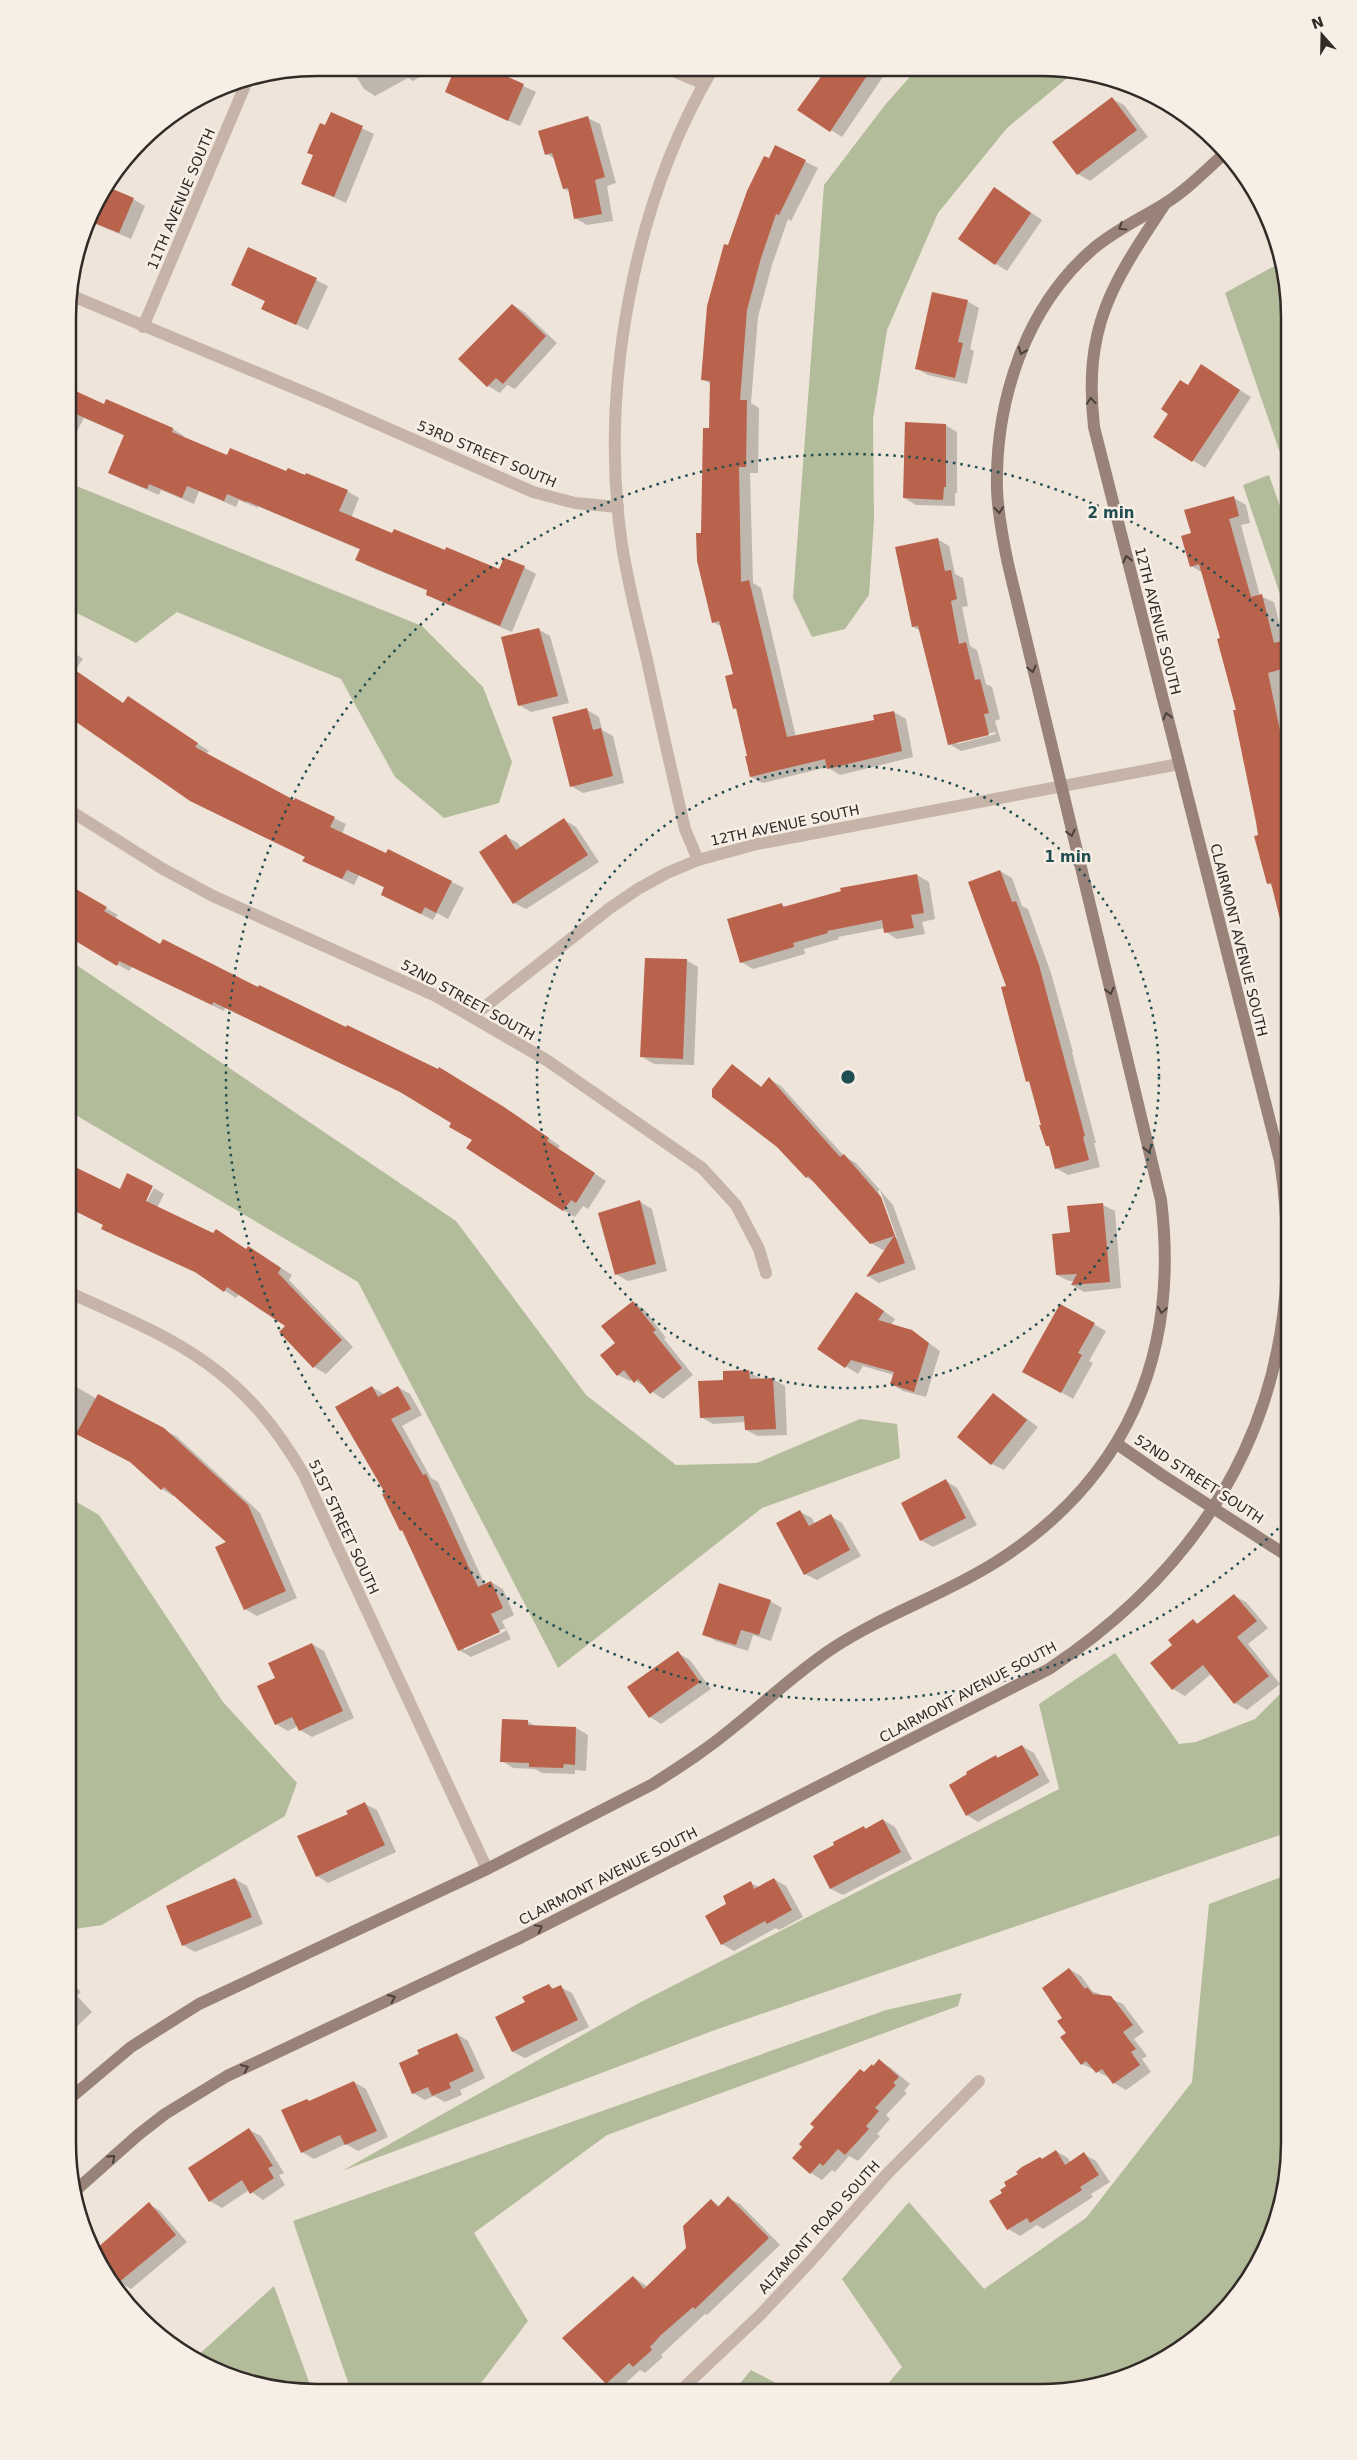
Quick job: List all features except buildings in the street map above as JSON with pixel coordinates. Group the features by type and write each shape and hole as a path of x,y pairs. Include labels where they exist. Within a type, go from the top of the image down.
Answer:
{"street":[{"path":"685,76 704,84"},
{"path":"698,860 685,829 630,590 618,507 616,451 620,367 635,275 661,184 678,139 709,76"},
{"name":"11TH AVENUE SOUTH","path":"143,327 244,88"},
{"name":"12TH AVENUE SOUTH","path":"1060,786 1000,528 997,454 1002,417 1021,352 1048,300 1062,282 1093,249 1116,231 1165,204 1220,157"},
{"name":"12TH AVENUE SOUTH","path":"473,1016 610,908 660,877 698,860 757,844 1179,764 1094,427 1091,398 1091,369 1102,314 1125,264 1165,204"},
{"name":"53RD STREET SOUTH","path":"77,298 323,400 533,492 575,503 618,507"},
{"name":"CLAIRMONT AVENUE SOUTH","path":"1179,764 1281,1168"},
{"path":"76,2093 131,2047 199,2004 487,1869 653,1784 696,1756 735,1726 797,1673 834,1647 995,1563 1049,1523 1074,1499 1117,1444 1134,1411 1157,1342 1164,1298 1165,1236 1161,1200 1060,786"},
{"name":"52ND STREET SOUTH","path":"76,814 155,865 212,896 398,977 473,1016 548,1061 702,1168 736,1205 759,1249 766,1273"},
{"name":"51ST STREET SOUTH","path":"76,1296 171,1339 201,1357 234,1384 271,1423 304,1475 487,1869"},
{"name":"CLAIRMONT AVENUE SOUTH","path":"80,2187 138,2135 165,2114 227,2076 520,1938 1049,1669 1084,1646 1144,1594 1170,1567 1214,1507 1234,1473 1265,1400 1281,1332"},
{"name":"52ND STREET SOUTH","path":"1117,1444 1281,1552"},
{"name":"ALTAMONT ROAD SOUTH","path":"688,2384 768,2307 886,2174 979,2081"}],"green space":[{"path":"911,76 1066,78 1007,128 938,213 887,330 873,419 874,520 869,595 845,629 812,637 793,598 824,185 885,105"},
{"path":"1275,266 1279,286 1281,317 1281,456 1225,293"},
{"path":"1269,475 1281,509 1281,597 1243,485"},
{"path":"76,486 422,626 483,687 512,762 499,803 444,818 395,777 341,679 177,612 136,643 76,613"},
{"path":"76,965 456,1221 586,1395 676,1465 757,1463 860,1419 897,1424 900,1458 762,1508 558,1668 358,1282 76,1115"},
{"path":"76,1502 99,1515 223,1702 297,1783 285,1816 102,1925 76,1929"},
{"path":"1115,1653 1179,1744 1196,1742 1255,1719 1281,1693 1281,1835 715,2030 342,2171 639,2003 1059,1789 1039,1704"},
{"path":"1281,1877 1281,2143 1279,2174 1268,2220 1256,2249 1240,2277 1221,2302 1187,2334 1146,2359 1102,2376 1071,2382 1040,2384 888,2384 902,2367 842,2279 909,2202 984,2289 1086,2218 1192,2082 1209,1904"},
{"path":"962,1993 958,2006 607,2135 474,2233 528,2321 480,2384 349,2384 293,2221 886,2010"},
{"path":"274,2286 310,2384 286,2382 255,2376 225,2365 200,2353"},
{"path":"751,2370 778,2384 740,2384"}]}
